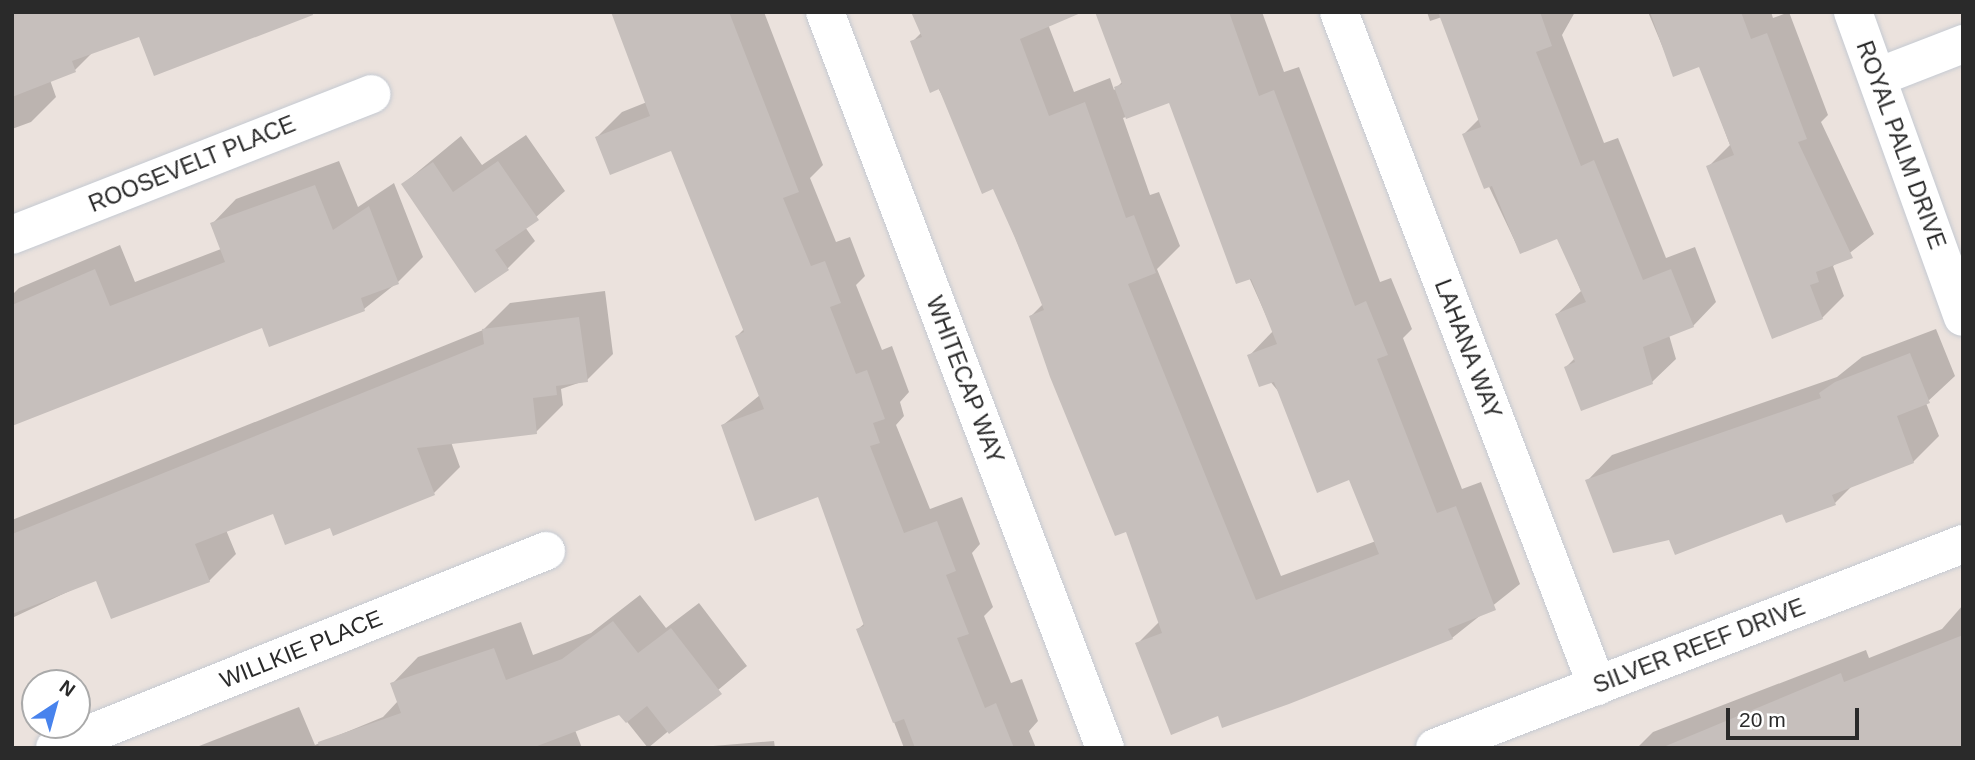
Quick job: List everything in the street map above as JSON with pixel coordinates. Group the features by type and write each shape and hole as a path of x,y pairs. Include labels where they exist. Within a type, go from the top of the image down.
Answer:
{"street":[{"name":"WHITECAP WAY","path":"825,12 1105,748"},
{"name":"LAHANA WAY","path":"1339,12 1597,686"},
{"name":"ROYAL PALM DRIVE","path":"1853,12 1963,317"},
{"path":"1878,77 1963,44"},
{"name":"ROOSEVELT PLACE","path":"12,235 371,94"},
{"name":"SILVER REEF DRIVE","path":"1435,748 1963,544"},
{"name":"WILLKIE PLACE","path":"55,748 546,551"}],"building":[{"path":"12,12 312,12 313,15 154,76 139,37 72,61 76,72 12,97"},
{"path":"611,12 729,12 799,192 783,198 811,266 825,261 841,303 830,307 856,374 867,370 885,419 873,423 880,443 870,446 904,533 937,521 956,571 946,575 969,634 957,638 985,708 996,703 1014,748 915,748 904,719 893,723 856,629 864,626 818,497 755,521 721,425 764,409 735,336 744,332 671,151 610,175 595,137 650,116"},
{"path":"911,12 1083,12 1020,39 1049,116 1085,102 1126,218 1134,215 1156,273 1128,284 1256,600 1379,554 1349,480 1317,493 1274,382 1259,387 1247,355 1277,344 1251,279 1236,284 1169,103 1126,119 1114,87 1122,84 1095,12 1229,12 1259,96 1274,90 1355,306 1366,301 1388,355 1377,359 1437,513 1456,506 1496,610 1448,629 1453,639 1289,704 1222,728 1218,716 1171,735 1135,643 1162,633 1126,532 1115,536 1050,377 1029,316 1044,310 1015,238 993,189 982,194 939,89 930,93 910,41 922,37"},
{"path":"1438,12 1540,12 1552,46 1536,52 1581,166 1594,160 1643,280 1671,269 1694,327 1643,347 1653,384 1581,411 1564,367 1575,362 1555,314 1586,302 1557,239 1520,254 1492,186 1484,189 1462,134 1481,127"},
{"path":"1650,12 1741,12 1751,39 1767,33 1807,139 1798,142 1853,258 1816,272 1819,282 1810,285 1823,319 1772,339 1706,166 1734,155 1699,67 1673,77"},
{"path":"498,161 539,220 495,250 509,270 475,293 401,184 433,162 453,192"},
{"path":"315,185 333,230 369,206 399,284 361,298 365,311 269,347 262,328 12,426 12,305 95,269 110,306 225,262 210,223"},
{"path":"579,317 588,382 556,386 557,395 533,398 537,434 417,448 435,495 333,536 330,528 285,545 273,514 195,544 210,582 111,619 96,581 12,614 12,534 484,344 482,329"},
{"path":"1910,353 1930,403 1897,416 1914,463 1832,495 1836,505 1786,523 1782,514 1675,555 1669,540 1613,553 1585,480 1821,398 1819,393 1835,382"},
{"path":"613,621 638,653 671,628 722,694 669,734 647,706 626,723 619,715 532,748 319,748 318,742 401,713 390,683 494,648 506,680 562,659"},
{"path":"1963,635 1963,748 1661,748 1841,673 1844,682"}]}
